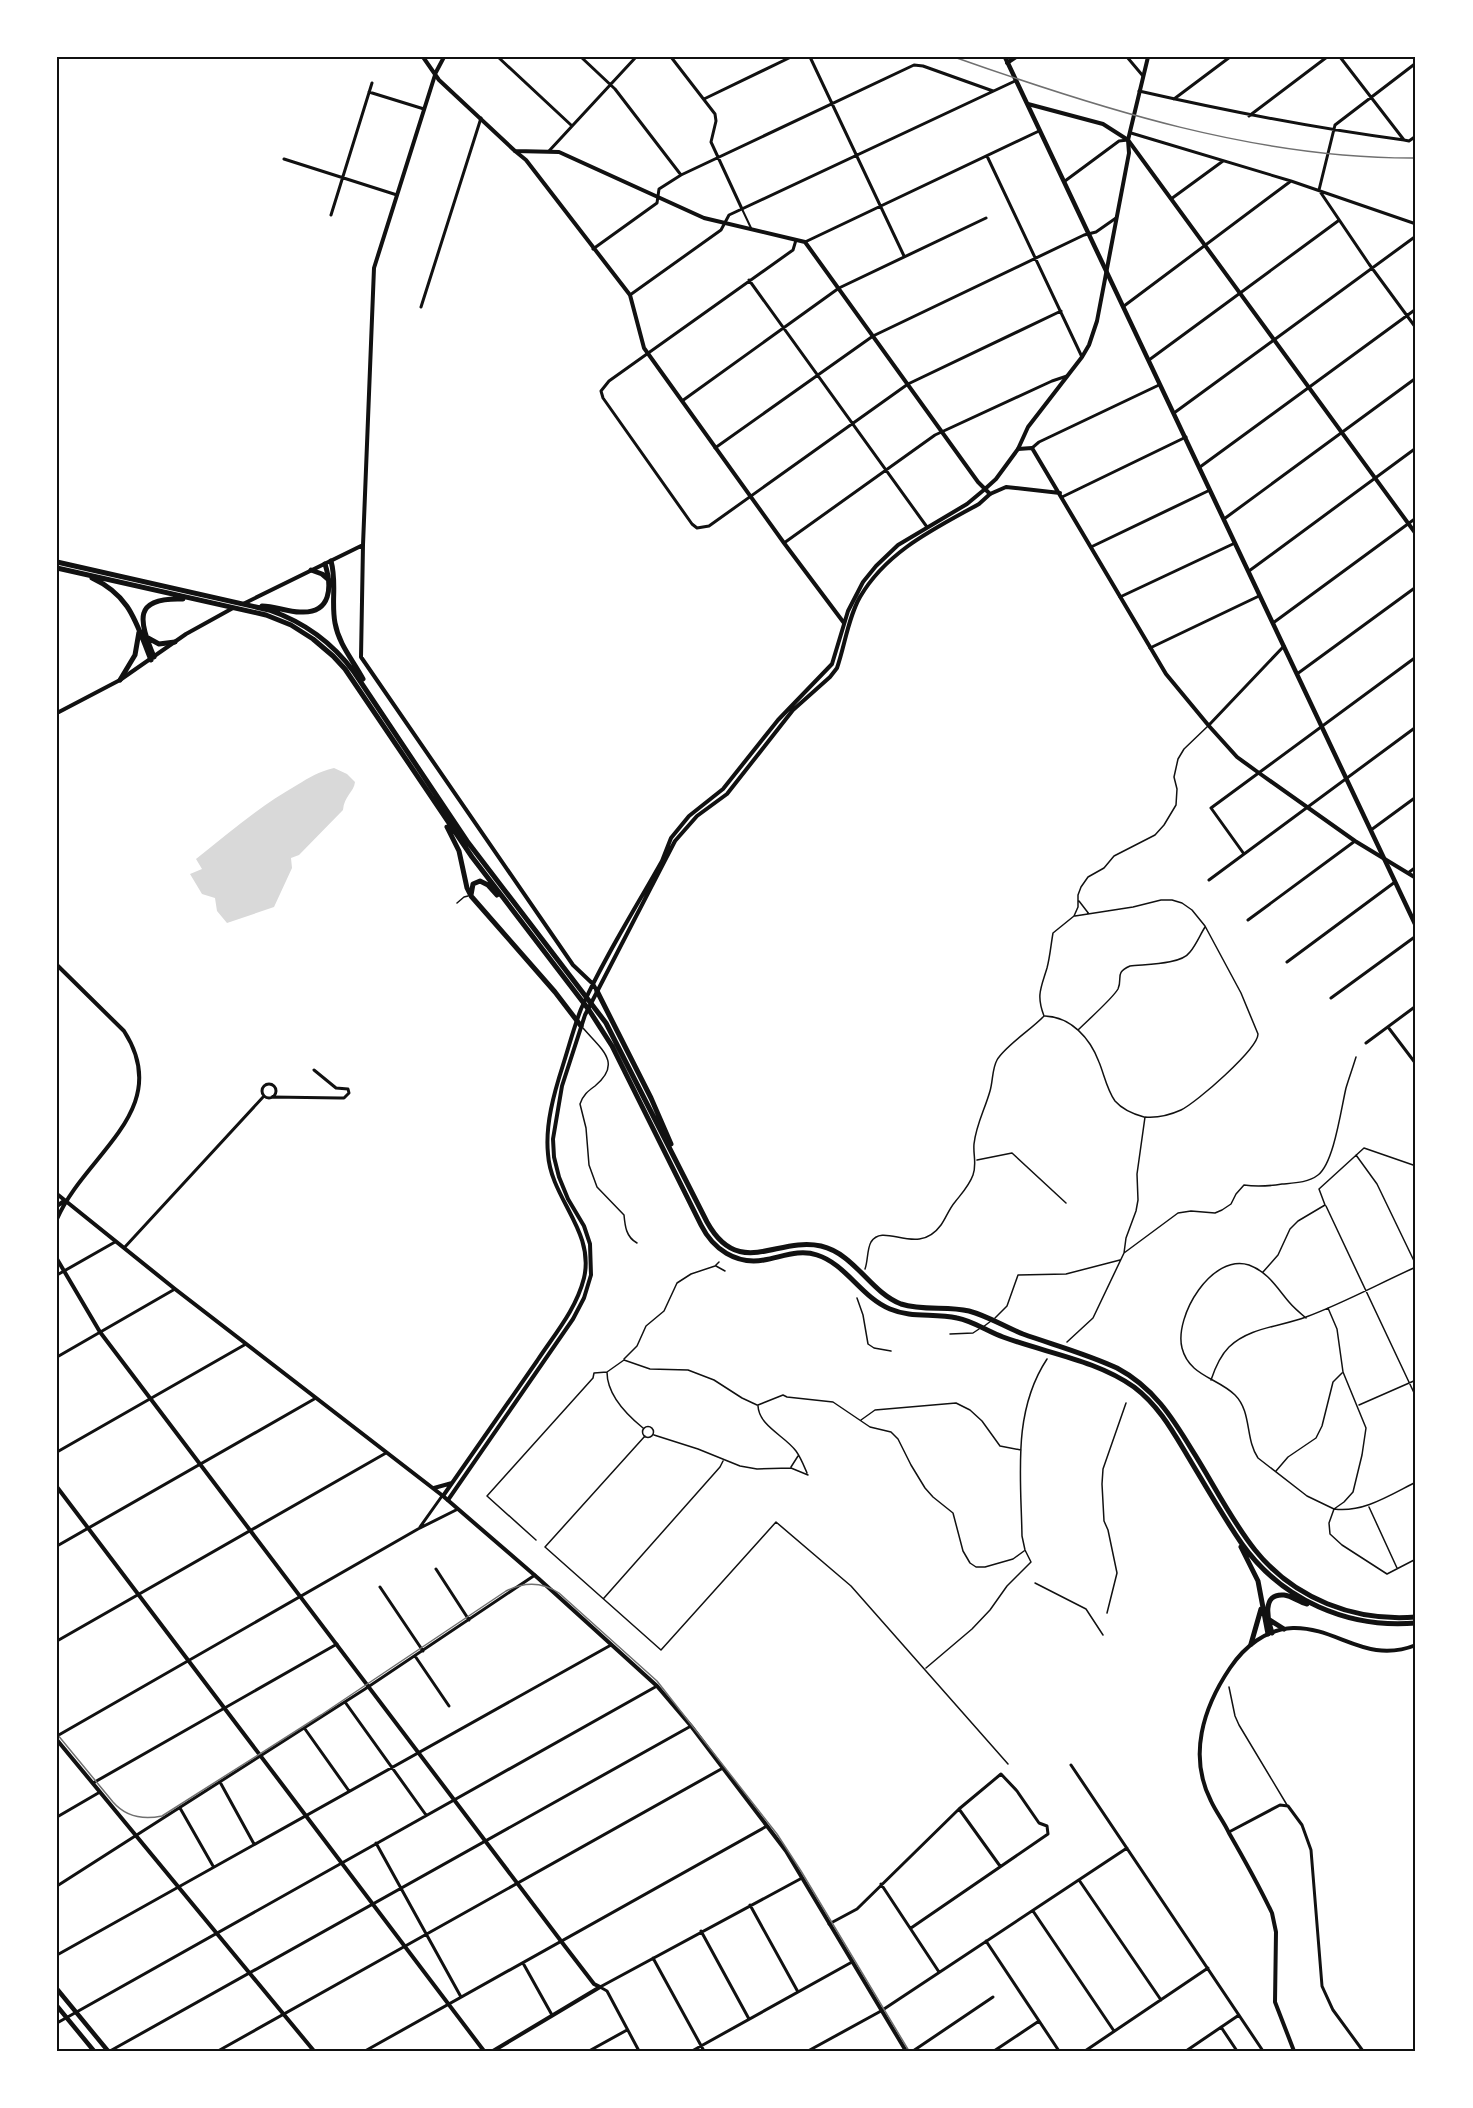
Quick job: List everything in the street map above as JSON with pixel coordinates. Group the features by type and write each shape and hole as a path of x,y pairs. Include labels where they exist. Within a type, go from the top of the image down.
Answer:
{"highway":[{"path":"57,562 227,600 291,625 313,639 333,656 355,683 433,802 513,912 599,1023 701,1225 716,1246 734,1257 754,1261 793,1253 814,1253 831,1261 872,1299 892,1310 915,1315 957,1318 977,1325 996,1322 1112,1366 1132,1377 1151,1392 1169,1413 1255,1550 1280,1576 1319,1600 1354,1613 1380,1617 1416,1617"},
{"path":"253,609 269,606 299,612 320,607 328,597 330,582 328,562"},
{"path":"328,562 334,577 334,615 337,632 374,702"},
{"path":"57,568 199,600 253,609 294,620 324,639 349,665 467,841 606,1023 713,1232 724,1243 748,1253 797,1245 821,1246 842,1257 882,1293 900,1303 915,1307 962,1310 986,1324 1107,1372 1135,1388 1153,1404 1167,1423 1247,1551 1266,1571 1294,1594 1317,1606"},
{"path":"311,570 322,574 330,582"},
{"path":"82,574 106,585 118,594 130,610 152,658"},
{"path":"152,658 142,618 146,609 151,604 166,598 199,600"},
{"path":"120,680 135,655 139,630"},
{"path":"146,637 159,644 175,642"},
{"path":"433,802 457,846 471,896 555,992 579,1024"},
{"path":"471,896 474,883 483,882 513,912"},
{"path":"596,994 659,1115 681,1168"},
{"path":"1232,1529 1256,1576 1270,1634"},
{"path":"1270,1634 1268,1604 1279,1595 1342,1616 1368,1622 1416,1623"},
{"path":"1251,1644 1262,1608"},
{"path":"1268,1617 1274,1624 1284,1629"}],"main road":[{"path":"1005,57 1416,926"},
{"path":"57,1989 109,2051"},
{"path":"57,2006 94,2051"}],"street":[{"path":"423,57 435,75 526,160 630,295 644,348 844,624"},
{"path":"444,57 435,75 374,268 361,657 573,965 593,984 596,994"},
{"path":"498,57 572,126"},
{"path":"581,57 610,84 681,175"},
{"path":"549,152 636,57"},
{"path":"672,57 715,114 716,121 711,142 752,230"},
{"path":"704,99 791,57"},
{"path":"810,57 904,257"},
{"path":"1007,63 1016,57"},
{"path":"1127,57 1143,76"},
{"path":"583,1013 596,994 673,840 689,816 723,789 778,720 832,664 844,624 859,591 876,566 898,545 967,504 999,475 1018,448 1028,427 1082,357 1089,345 1097,321 1129,153 1128,140 1148,57"},
{"path":"1174,99 1230,57"},
{"path":"1249,116 1327,57"},
{"path":"1340,57 1404,140"},
{"path":"1416,63 1335,125 1319,190 1338,221 1416,328"},
{"path":"594,249 657,203 659,189 681,175 914,65 923,66 993,91"},
{"path":"630,295 721,230 729,215 1017,80"},
{"path":"331,215 372,83"},
{"path":"1139,91 1249,116 1332,130 1409,141 1416,136"},
{"path":"369,92 424,109"},
{"path":"1028,104 1103,124 1128,140 1416,534"},
{"path":"421,307 481,118"},
{"path":"515,151 559,152 704,218 805,242 1041,130"},
{"path":"1131,133 1319,190 1416,225"},
{"path":"1065,181 1119,141 1128,140"},
{"path":"987,156 1082,357"},
{"path":"284,159 397,195"},
{"path":"1170,199 1223,160"},
{"path":"1124,306 1291,181"},
{"path":"715,448 873,336 1096,232 1118,217"},
{"path":"682,401 839,288 986,218"},
{"path":"1149,360 1338,221"},
{"path":"1174,414 1416,236"},
{"path":"796,240 793,250 603,387 601,394 697,528 703,528 750,496 908,384 1061,311"},
{"path":"805,242 990,494"},
{"path":"749,280 930,531"},
{"path":"1200,467 1416,309"},
{"path":"784,543 942,431 1067,376"},
{"path":"1224,519 1416,378"},
{"path":"1018,448 1032,448 1039,442 1161,385"},
{"path":"999,475 1001,483 1006,487 1061,495 1186,437"},
{"path":"1032,448 1150,648 1176,688 1209,726 1238,757 1258,773 1355,841 1416,878"},
{"path":"1249,571 1416,448"},
{"path":"673,840 697,816 714,806 727,794 793,710 837,668 859,599 890,559 930,531 979,504 990,494 1006,487"},
{"path":"1091,547 1210,490"},
{"path":"1273,623 1416,518"},
{"path":"1120,597 1235,543"},
{"path":"57,713 120,680 216,617 363,545"},
{"path":"1298,674 1416,588"},
{"path":"1150,648 1260,596"},
{"path":"1209,726 1284,646"},
{"path":"1244,854 1211,808 1416,657"},
{"path":"1209,880 1416,727"},
{"path":"1371,830 1416,796"},
{"path":"1248,920 1355,841"},
{"path":"418,1528 443,1496 568,1317 584,1278 586,1260 579,1229 555,1185 548,1155 549,1122 556,1086 589,992 665,859"},
{"path":"1408,873 1416,867"},
{"path":"1287,962 1395,882"},
{"path":"1330,998 1416,936"},
{"path":"57,965 124,1031 132,1044 140,1066 140,1088 135,1107 65,1200 57,1219"},
{"path":"1366,1043 1416,1006"},
{"path":"448,1500 573,1319 584,1298 591,1275 590,1244 584,1226 567,1199 559,1177 554,1157 553,1139 562,1086 579,1024"},
{"path":"1388,1026 1416,1064"},
{"path":"264,1096 316,1100 344,1098 349,1093 348,1089 336,1088 314,1070"},
{"path":"264,1096 263,1088 268,1084 276,1089 273,1097"},
{"path":"124,1248 264,1096"},
{"path":"57,1194 175,1289 434,1488 535,1575 657,1686 691,1726 767,1826 802,1878 906,2051"},
{"path":"57,1206 65,1200"},
{"path":"57,1275 116,1242"},
{"path":"57,1259 100,1332 594,1984 607,1991 639,2051"},
{"path":"57,1357 175,1289"},
{"path":"57,1452 246,1344"},
{"path":"57,1546 317,1398"},
{"path":"57,1641 387,1452"},
{"path":"434,1488 452,1483"},
{"path":"57,1487 483,2051"},
{"path":"314,2051 57,1738 418,1528 458,1509"},
{"path":"436,1569 469,1620"},
{"path":"57,1886 369,1687 535,1575"},
{"path":"380,1587 423,1651"},
{"path":"1294,2051 1275,2002 1276,1932 1272,1913 1211,1801 1203,1781 1200,1743 1204,1719 1215,1690 1233,1663 1251,1644 1284,1629 1309,1629 1365,1649 1379,1651 1403,1649 1416,1645"},
{"path":"93,1783 337,1644"},
{"path":"57,1954 612,1644"},
{"path":"415,1656 449,1706"},
{"path":"57,2023 657,1686"},
{"path":"345,1702 426,1815"},
{"path":"109,2051 691,1726"},
{"path":"304,1728 349,1791"},
{"path":"1071,1765 1263,2051"},
{"path":"218,2051 723,1768"},
{"path":"829,1924 857,1909 959,1809 1001,1774 1017,1791 1039,1823 1047,1826 1048,1834 911,1929"},
{"path":"220,1782 254,1844"},
{"path":"57,1816 100,1792"},
{"path":"1229,1832 1280,1805 1288,1806 1302,1825 1311,1850 1322,1986 1333,2010 1363,2051"},
{"path":"180,1808 213,1867"},
{"path":"959,1809 1000,1867"},
{"path":"364,2051 767,1826"},
{"path":"376,1843 461,1997"},
{"path":"808,2051 881,2011 1127,1848"},
{"path":"493,2051 600,1986 802,1878"},
{"path":"1079,1880 1161,2000"},
{"path":"881,1884 939,1972"},
{"path":"750,1905 798,1992"},
{"path":"1033,1911 1114,2031"},
{"path":"701,1932 749,2019"},
{"path":"986,1941 1059,2051"},
{"path":"653,1958 704,2051"},
{"path":"692,2051 852,1962"},
{"path":"523,1963 552,2015"},
{"path":"1085,2051 1208,1968"},
{"path":"913,2051 993,1997"},
{"path":"1186,2051 1239,2015"},
{"path":"994,2051 1039,2021"},
{"path":"1221,2027 1238,2051"},
{"path":"589,2051 627,2030"}],"lane":[{"path":"1044,1016 1039,1003 1039,993 1048,966 1053,933 1074,916 1081,887 1088,877 1104,868 1114,856 1155,835 1164,825 1176,805 1177,789 1174,777 1178,759 1184,749 1209,726"},
{"path":"457,903 464,897 471,896"},
{"path":"1078,900 1089,914"},
{"path":"1044,1016 1060,1018 1078,1030 1098,1058 1115,1100 1126,1110 1144,1117 1154,1118 1184,1108 1245,1057 1258,1041 1251,1013 1205,926 1192,909 1172,900 1074,916"},
{"path":"1078,1030 1118,988 1120,973 1123,969 1185,958 1205,926"},
{"path":"865,1269 871,1242 878,1237 888,1235 909,1240 922,1240 933,1235 964,1192 973,1174 976,1160 974,1146 996,1062 1044,1016"},
{"path":"579,1024 605,1054 609,1063 606,1075 586,1093 580,1104 586,1128 589,1165 597,1187 624,1215 627,1233 637,1243"},
{"path":"1124,1253 1178,1213 1222,1210 1231,1204 1244,1185 1298,1182 1311,1180 1319,1175 1328,1163 1356,1057"},
{"path":"1067,1342 1093,1318 1124,1253 1126,1238 1138,1200 1137,1174 1144,1117"},
{"path":"1416,1166 1364,1148 1319,1189 1416,1397"},
{"path":"976,1160 1012,1153 1066,1203"},
{"path":"1211,1380 1228,1347 1244,1337 1260,1330 1306,1318 1416,1266 1377,1184 1355,1155"},
{"path":"1262,1272 1278,1255 1290,1229 1308,1213 1325,1205"},
{"path":"950,1334 973,1333 1003,1312 1018,1275 1066,1274 1120,1260"},
{"path":"536,1540 487,1496 593,1378 594,1373 607,1372 624,1360 637,1346 646,1326 664,1311 677,1283 719,1262"},
{"path":"1306,1318 1290,1304 1272,1280 1262,1272 1239,1263 1229,1264 1208,1279 1184,1318 1180,1334 1184,1355 1196,1370 1236,1395 1243,1406 1253,1450 1258,1458 1307,1496 1334,1509 1347,1510 1368,1505 1416,1482"},
{"path":"715,1266 725,1271"},
{"path":"857,1298 863,1315 868,1344 874,1348 891,1351"},
{"path":"1328,1308 1337,1329 1343,1372 1366,1428 1353,1491 1334,1509 1329,1523 1330,1534 1387,1574 1416,1559"},
{"path":"925,1669 972,1629 990,1610 1007,1586 1031,1562 1022,1536 1021,1435 1029,1395 1038,1372 1047,1359"},
{"path":"624,1360 650,1369 688,1370 714,1380 742,1398 758,1405 783,1395 826,1401 845,1409 870,1427 891,1432 898,1438 925,1488 953,1513 963,1551 970,1563 976,1567 985,1567 1013,1559 1025,1550"},
{"path":"607,1372 611,1391 627,1412 644,1428 645,1436"},
{"path":"1275,1472 1288,1457 1316,1437 1322,1426 1332,1382 1343,1372"},
{"path":"1358,1406 1416,1380"},
{"path":"1107,1613 1117,1573 1104,1521 1103,1469 1126,1402"},
{"path":"860,1421 874,1410 956,1403 970,1410 1000,1446 1021,1450"},
{"path":"758,1405 758,1411 764,1420 789,1444 808,1475 790,1468 749,1468 723,1461 698,1449 654,1435 645,1436 545,1547 661,1650 776,1522 851,1586 1008,1764"},
{"path":"644,1428 651,1427 654,1435"},
{"path":"790,1468 798,1456"},
{"path":"603,1599 723,1461"},
{"path":"1368,1505 1397,1569"},
{"path":"1035,1583 1086,1609 1103,1635"},
{"path":"1229,1686 1239,1725 1288,1806"}],"shaded area":[{"path":"334,768 347,774 355,782 343,810 299,855 291,858 292,868 274,907 227,923 217,911 215,898 202,894 190,874 202,869 196,859 283,793 310,777"}],"railway":[{"path":"954,57 1123,112 1239,140 1298,150 1357,156 1416,158"},
{"path":"57,1734 123,1811 148,1818 162,1816 321,1715 506,1591 532,1584 546,1586 559,1593 657,1681 777,1834 909,2051"}]}
